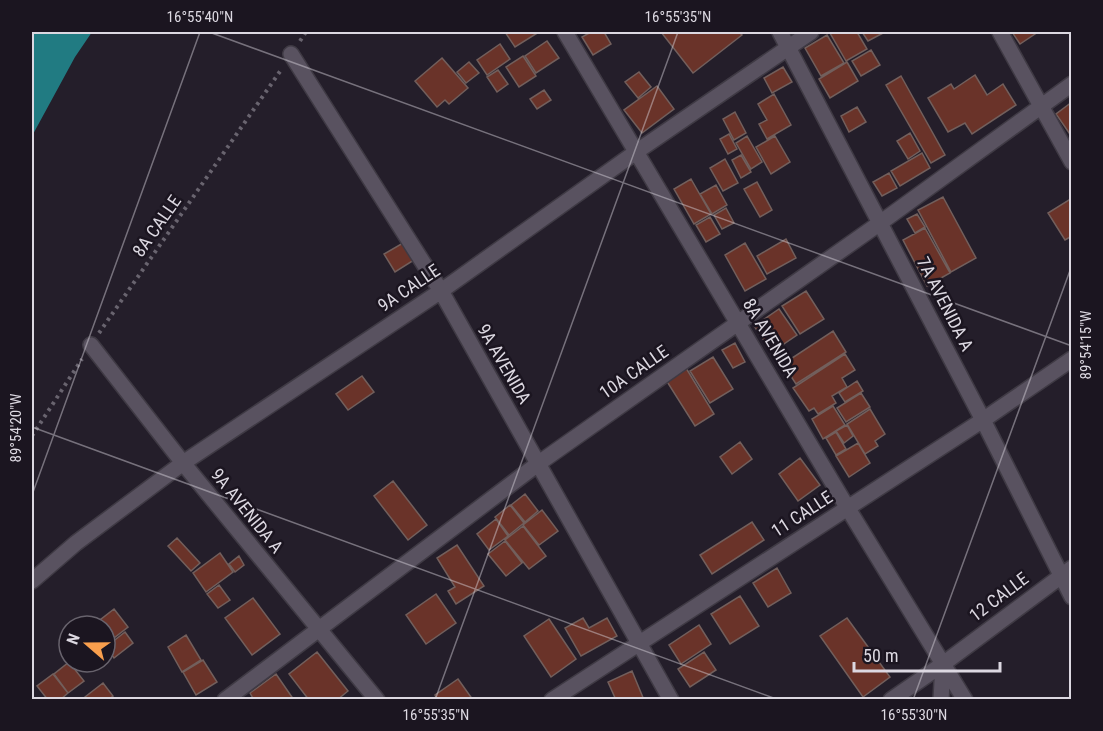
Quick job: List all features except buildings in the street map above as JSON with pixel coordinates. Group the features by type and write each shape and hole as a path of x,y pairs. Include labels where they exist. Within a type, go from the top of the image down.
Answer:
{"street":[{"name":"8A AVENIDA","path":"565,32 847,507 965,699"},
{"name":"7A AVENIDA A","path":"780,32 983,420 1066,571 1071,597"},
{"name":"9A CALLE","path":"32,581 76,543 183,463 441,291 636,152 812,32"},
{"path":"1000,32 1071,162"},
{"name":"9A AVENIDA","path":"291,54 441,291 671,699"},
{"name":"10A CALLE","path":"225,699 319,631 539,463 880,223 1071,84"},
{"name":"9A AVENIDA A","path":"91,345 183,463 377,699"},
{"name":"11 CALLE","path":"552,699 983,420 1071,359"},
{"name":"12 CALLE","path":"891,699 943,664 1066,571"},
{"path":"942,699 943,664"}],"path":[{"name":"8A CALLE","path":"32,436 91,345 306,32"}],"water":[{"path":"32,32 92,32 75,57 32,136"}]}
